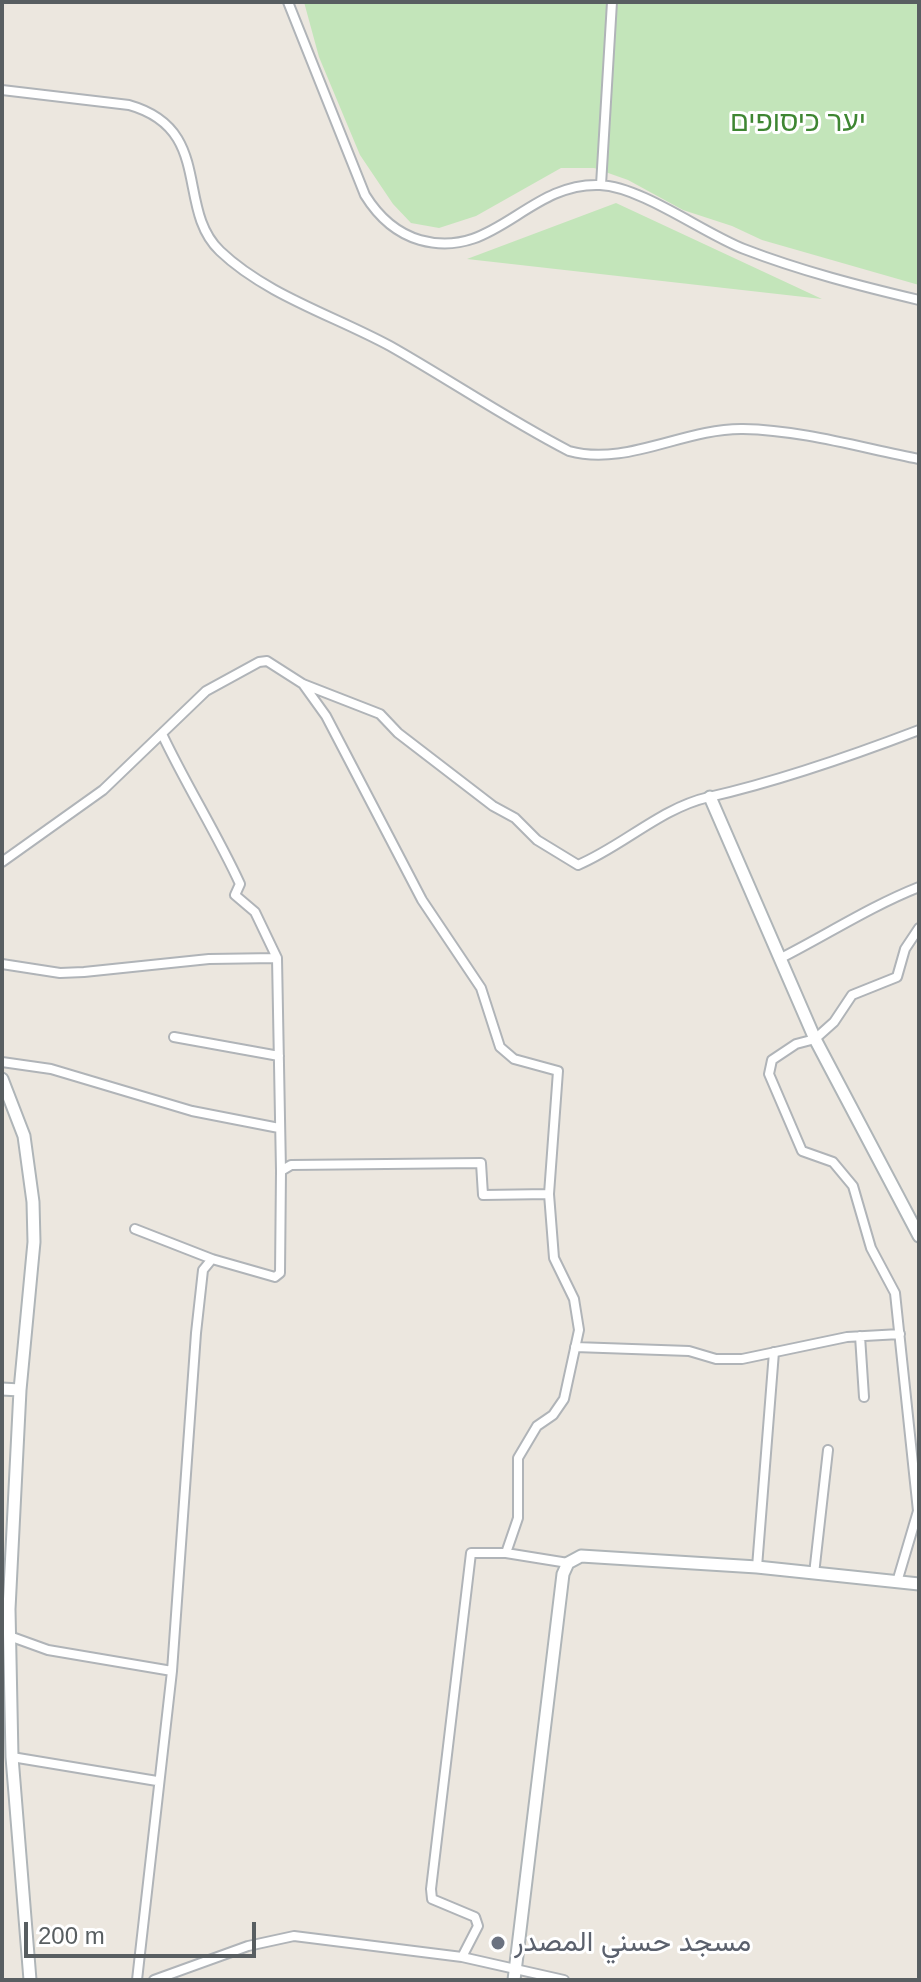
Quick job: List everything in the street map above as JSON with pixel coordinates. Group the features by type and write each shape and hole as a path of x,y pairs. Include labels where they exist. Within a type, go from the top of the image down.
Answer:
{"street":[{"path":"288,2 365,195 384,220 409,236 446,245 464,244 494,231 544,197 575,187 601,185 653,204 741,248 812,273 919,300"},
{"path":"601,185 612,2"},
{"path":"2,90 149,110 180,141 204,224 214,245 228,259 264,282 389,346 569,451 585,456 611,455 685,436 743,429 776,432 919,459"},
{"path":"2,862 86,804 206,691 259,662 280,668 303,684 380,714 398,733 493,806 515,818 537,840 578,865 605,854 675,811 710,797 753,788 919,730"},
{"path":"303,684 326,716 422,900 481,988 500,1047 514,1059 558,1071 549,1194 554,1258 579,1317 564,1399 553,1415 537,1426 518,1458 518,1518 506,1553"},
{"path":"135,1229 212,1259 275,1277 280,1273 277,958 255,912 235,895 240,884 212,823 180,772 162,734"},
{"path":"710,797 815,1039 919,1236"},
{"path":"781,958 850,923 874,904 919,887"},
{"path":"897,1582 919,1511 895,1293 871,1248 853,1186 833,1162 802,1151 769,1074 772,1060 796,1044 815,1039 834,1022 852,995 897,977 905,949 919,928"},
{"path":"2,964 72,973 209,959 277,958"},
{"path":"174,1037 279,1056"},
{"path":"2,1062 51,1069 192,1111 279,1128"},
{"path":"2,1079 24,1136 33,1202 34,1242 5,1609 12,1637 12,1757 30,1980"},
{"path":"281,1171 291,1165 481,1163 483,1195 549,1194"},
{"path":"137,1980 157,1781 172,1671 196,1333 203,1270 212,1259"},
{"path":"575,1347 689,1351 716,1359 742,1359 860,1336 900,1334"},
{"path":"860,1336 864,1397"},
{"path":"757,1567 774,1352"},
{"path":"2,1389 20,1390"},
{"path":"814,1574 828,1450"},
{"path":"462,1957 478,1926 475,1917 432,1899 438,1816 471,1553 506,1553 568,1563"},
{"path":"516,1976 563,1574 568,1563 581,1556 757,1567 919,1584"},
{"path":"12,1637 48,1650 172,1671"},
{"path":"12,1757 157,1781"},
{"path":"154,1980 248,1946 294,1936 462,1957 516,1976 564,1980"}],"green space":[{"name":"יער כיסופים","path":"304,2 919,2 919,285 762,240 732,226 683,210 628,180 594,168 561,168 476,216 439,228 411,223 393,204 360,155 319,57"},
{"path":"616,203 822,299 467,259"}],"place":[{"name":"مسجد حسني المصدر","path":"498,1943"}]}
